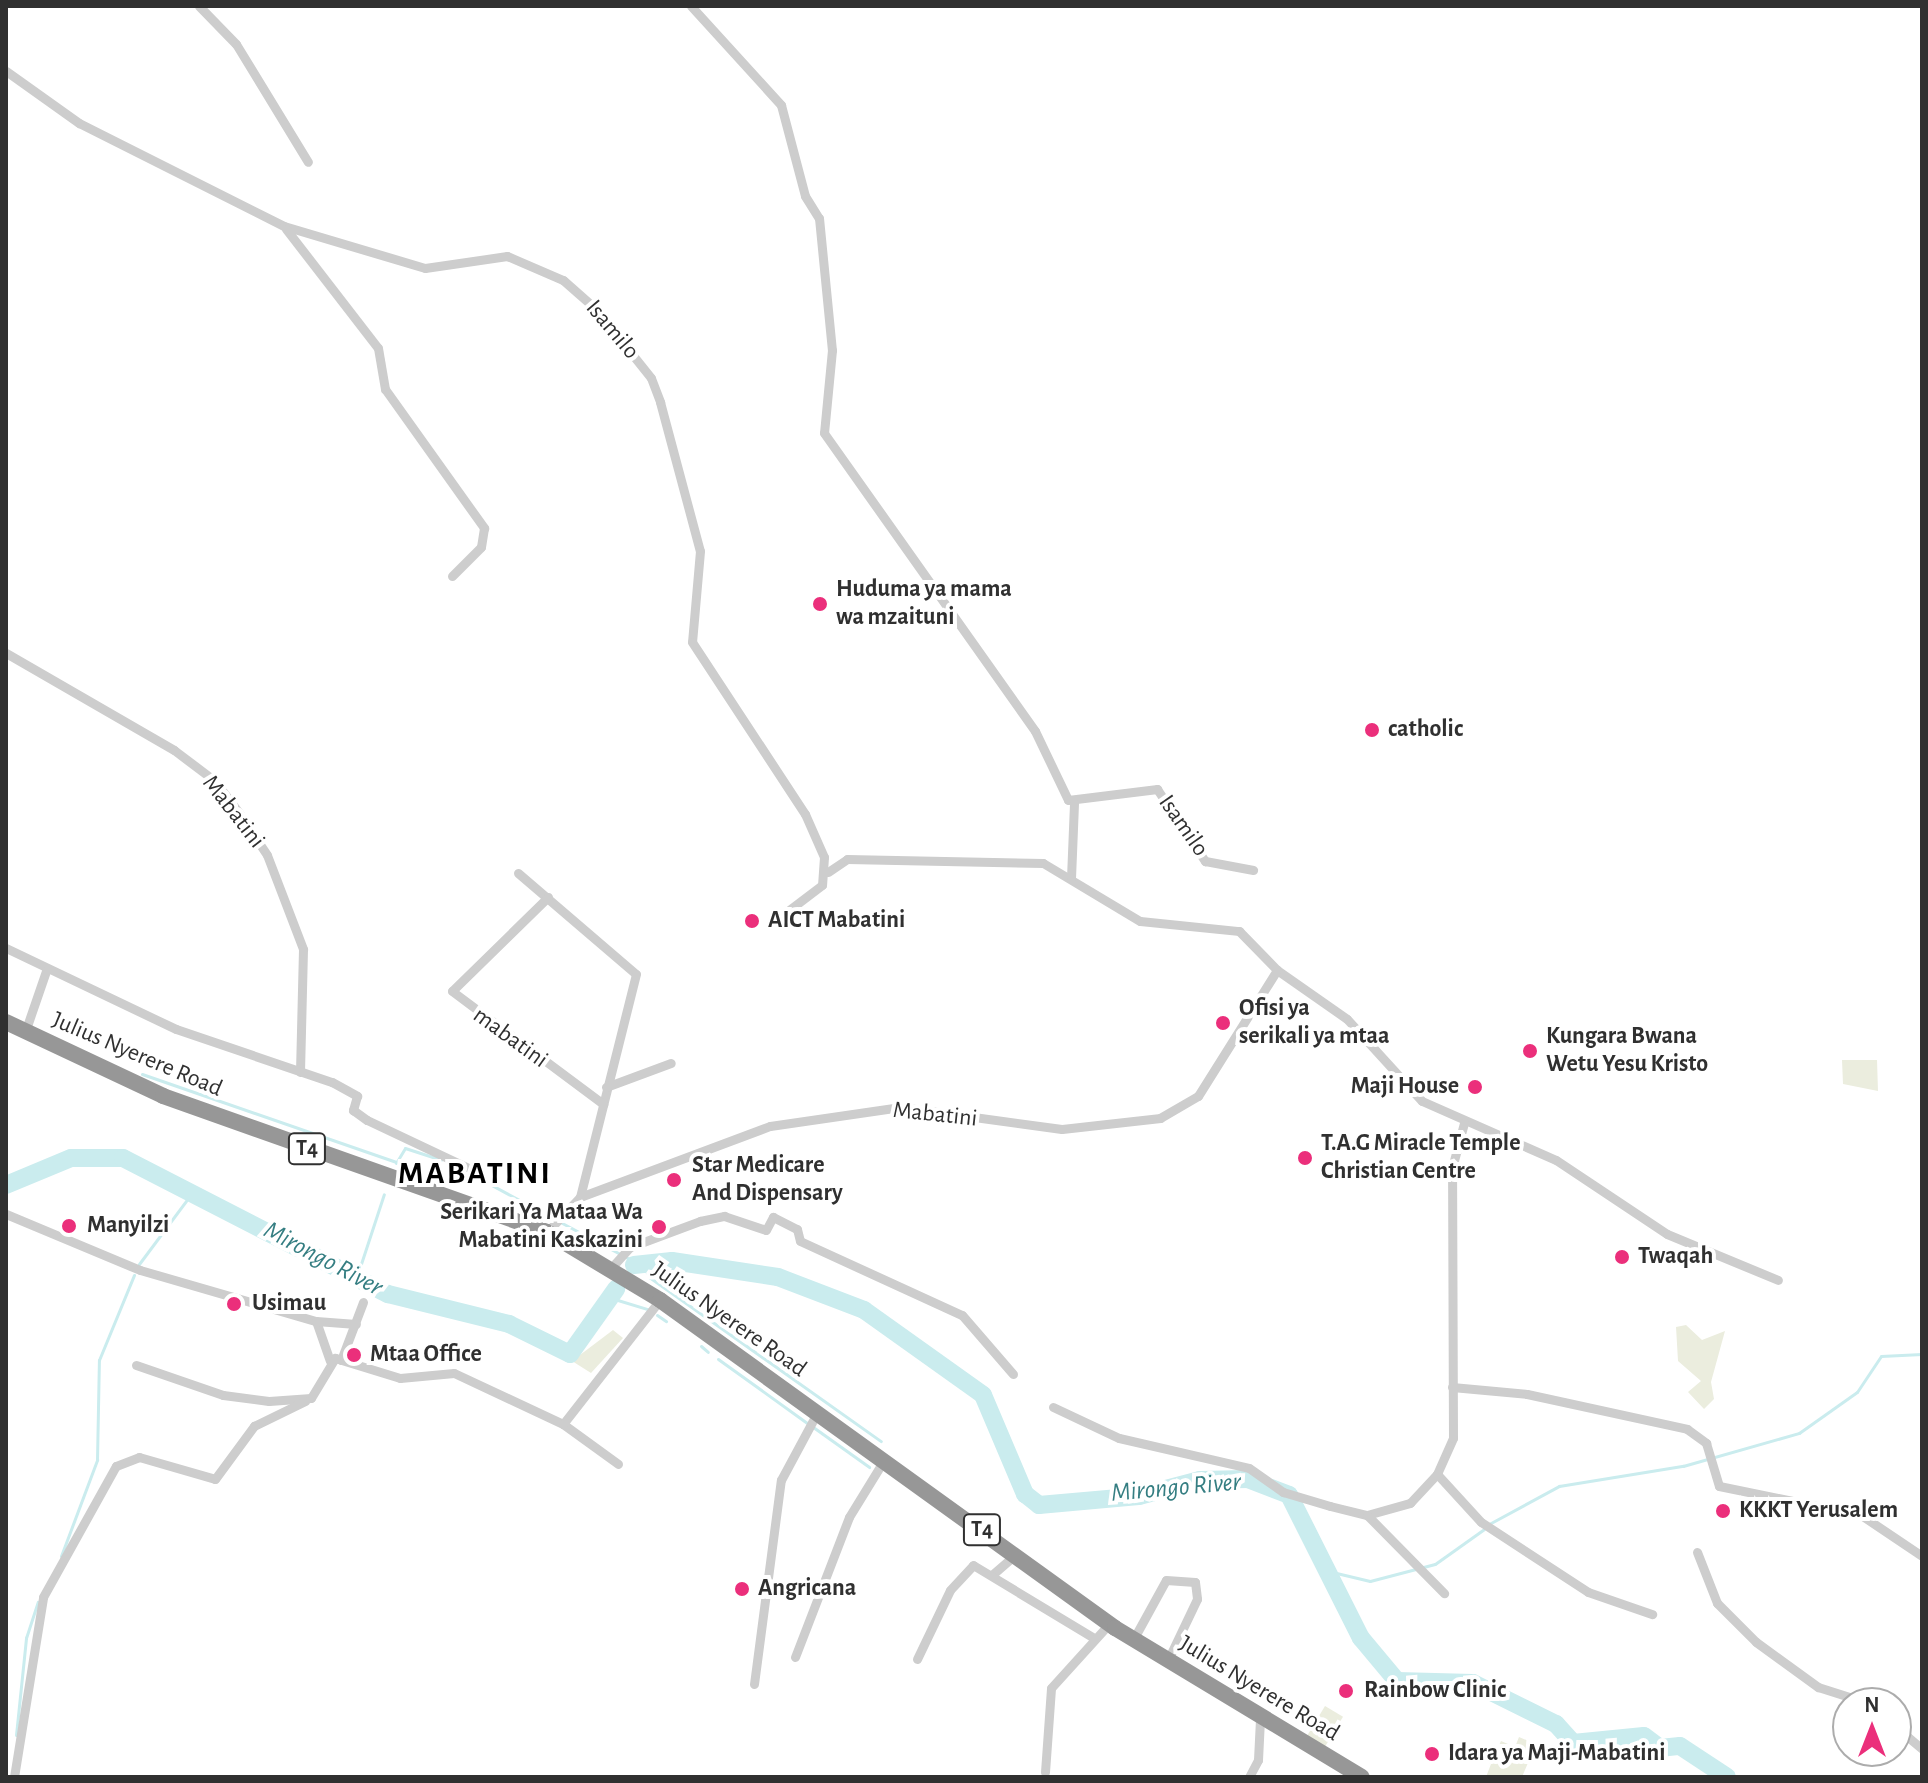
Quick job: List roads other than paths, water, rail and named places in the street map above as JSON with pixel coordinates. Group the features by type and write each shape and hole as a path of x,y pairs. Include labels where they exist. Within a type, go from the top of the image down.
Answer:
{"highway":[{"name":"Julius Nyerere Road","path":"6,1022 163,1096 618,1260 660,1300 811,1419 884,1460 1133,1640 1260,1719 1362,1777"}],"street":[{"path":"199,6 236,44 308,162"},
{"path":"691,6 781,105 805,196 819,218 832,350 824,433 1035,731 1074,803 1071,878"},
{"name":"Isamilo","path":"6,71 79,123 284,226 425,268 507,256 563,280 596,309 651,378 660,402 676,485 700,551 692,642 805,814 828,872"},
{"path":"284,226 378,348 385,389 484,528 481,547 452,576"},
{"name":"Mabatini","path":"6,653 174,750 215,781 239,813 267,855 303,949 300,1072"},
{"name":"Isamilo","path":"1074,803 1157,789 1205,861 1253,870"},
{"path":"772,923 813,896 828,872 847,859 995,859 1043,863 1154,925 1239,931 1277,970 1347,1019 1422,1101 1464,1123 1556,1160 1654,1228 1778,1280"},
{"path":"518,873 636,974 580,1197"},
{"name":"mabatini","path":"548,897 452,991 603,1104"},
{"path":"6,948 46,971 176,1029 300,1072 357,1096 353,1110 367,1120 473,1170"},
{"name":"Mabatini","path":"547,1232 580,1197 726,1139 851,1112 901,1107 1062,1129 1160,1118 1198,1096 1277,970"},
{"path":"25,1032 46,971"},
{"path":"606,1087 671,1063"},
{"path":"1053,1407 1119,1438 1249,1468 1283,1492 1367,1515 1403,1507 1437,1474 1453,1438 1452,1168 1464,1123"},
{"path":"6,1214 140,1270 316,1321 356,1324"},
{"path":"618,1260 712,1217 766,1230 773,1217 797,1229 800,1241 962,1315 1013,1374"},
{"path":"563,1424 660,1300"},
{"path":"341,1360 363,1302"},
{"path":"316,1321 330,1361"},
{"path":"330,1361 341,1360 400,1378 454,1373 563,1424 618,1464"},
{"path":"14,1777 43,1597 116,1466 139,1457 215,1479 254,1426 305,1401 330,1361"},
{"path":"136,1365 242,1399 305,1401"},
{"path":"1452,1387 1558,1399 1687,1429 1706,1443 1719,1486 1861,1515 1922,1556"},
{"path":"754,1684 781,1480 811,1419"},
{"path":"795,1657 849,1517 884,1460"},
{"path":"1437,1474 1481,1522 1588,1592 1652,1614"},
{"path":"1367,1515 1444,1593"},
{"path":"1697,1552 1717,1603 1756,1642 1818,1687 1832,1691"},
{"path":"993,1574 1016,1554"},
{"path":"917,1659 960,1574 973,1565 993,1574 1094,1638"},
{"path":"1133,1640 1166,1580 1195,1582 1197,1599 1167,1662"},
{"path":"1045,1772 1051,1688 1109,1624"},
{"path":"1249,1777 1258,1760 1260,1719"}],"waterway":[{"path":"142,1074 396,1162"},
{"path":"396,1163 405,1148 441,1160"},
{"name":"Mirongo River","path":"6,1185 71,1158 123,1158 388,1294 509,1324 570,1354 616,1289"},
{"path":"462,1169 549,1216"},
{"path":"357,1276 384,1194"},
{"path":"139,1264 189,1197"},
{"path":"562,1223 637,1263"},
{"name":"Mirongo River","path":"634,1265 672,1261 778,1277 864,1310 983,1395 1025,1494 1039,1505 1139,1496 1200,1480 1248,1479 1289,1495 1361,1638 1397,1681 1473,1683 1556,1724 1573,1743 1644,1736 1660,1748 1680,1746 1727,1777"},
{"path":"642,1263 649,1277 881,1441"},
{"path":"61,1556 97,1460 99,1360 134,1275"},
{"path":"611,1298 648,1309"},
{"path":"657,1315 666,1321"},
{"path":"701,1346 708,1352"},
{"path":"1489,1524 1559,1486 1683,1466 1799,1433 1857,1392 1881,1356 1922,1354"},
{"path":"718,1359 807,1423"},
{"path":"813,1427 869,1467"},
{"path":"1328,1571 1370,1581 1435,1564 1484,1529"},
{"path":"16,1735 26,1638 38,1602"}],"place":[{"name":"Huduma ya mama wa mzaituni","path":"820,604"},
{"name":"catholic","path":"1372,730"},
{"name":"AICT Mabatini","path":"752,921"},
{"name":"Ofisi ya serikali ya mtaa","path":"1223,1023"},
{"name":"Kungara Bwana Wetu Yesu Kristo","path":"1530,1051"},
{"name":"Maji House","path":"1475,1087"},
{"name":"T.A.G Miracle Temple Christian Centre","path":"1305,1158"},
{"name":"Star Medicare And Dispensary","path":"674,1180"},
{"name":"Manyilzi","path":"69,1226"},
{"name":"Serikari Ya Mataa Wa Mabatini Kaskazini","path":"659,1227"},
{"name":"Twaqah","path":"1622,1257"},
{"name":"Usimau","path":"234,1304"},
{"name":"Mtaa Office","path":"354,1355"},
{"name":"KKKT Yerusalem","path":"1723,1511"},
{"name":"Angricana","path":"742,1589"},
{"name":"Rainbow Clinic","path":"1346,1691"},
{"name":"Idara ya Maji-Mabatini","path":"1432,1754"}],"district":[{"name":"MABATINI","path":"475,1173"}]}
